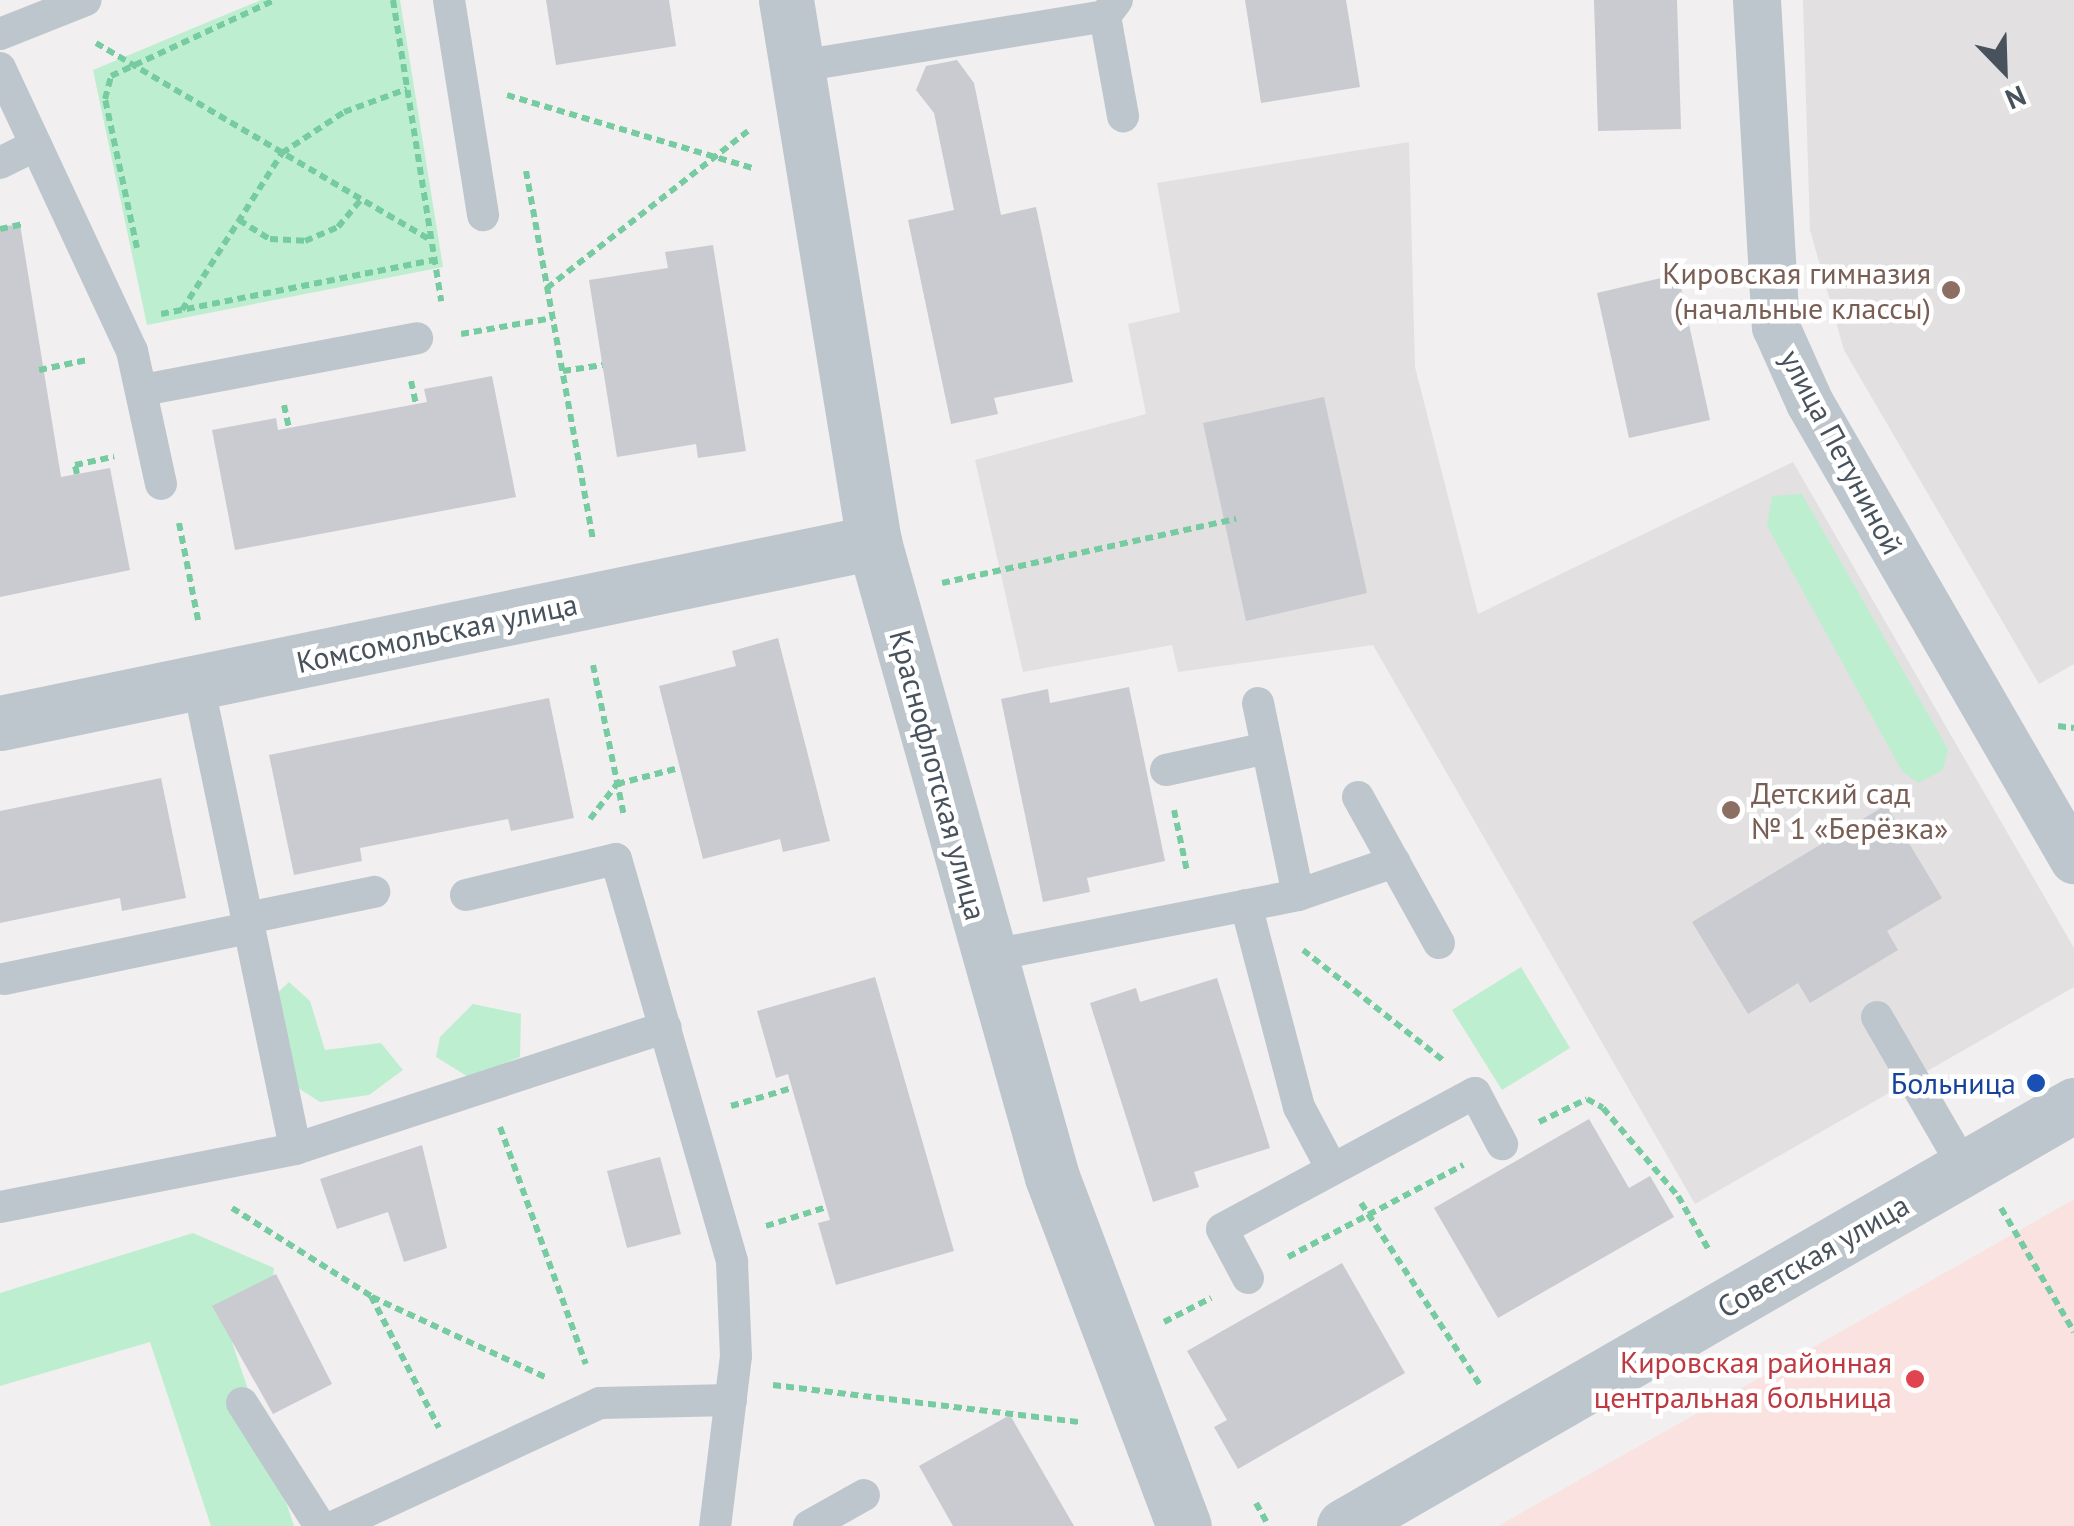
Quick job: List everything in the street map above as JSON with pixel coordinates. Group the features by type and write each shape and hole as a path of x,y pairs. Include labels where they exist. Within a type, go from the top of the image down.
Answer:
{"street":[{"name":"Краснофлотская улица","path":"786,0 874,542 1052,1177 1184,1526"},
{"name":"улица Петуниной","path":"1757,0 1776,327 1810,404 2074,860"},
{"name":"Комсомольская улица","path":"0,724 874,542"},
{"name":"Советская улица","path":"1344,1526 1981,1187 2074,1106"}],"lane":[{"path":"0,34 86,0"},
{"path":"449,0 483,215"},
{"path":"794,67 1111,8 1123,116"},
{"path":"0,68 143,390 161,484"},
{"path":"0,162 36,145"},
{"path":"143,390 432,337"},
{"path":"198,682 295,1149"},
{"path":"1258,703 1298,895"},
{"path":"1166,770 1268,748"},
{"path":"1358,797 1439,942"},
{"path":"466,894 616,860 726,1237 737,1304 732,1390 715,1526"},
{"path":"988,956 1298,895 1394,862"},
{"path":"4,979 374,892"},
{"path":"1246,905 1299,1108 1332,1169"},
{"path":"1877,1016 1981,1187"},
{"path":"0,1207 193,1173 295,1149 487,1090 665,1027"},
{"path":"1248,1278 1222,1229 1474,1093 1502,1144"},
{"path":"335,1526 458,1464 600,1403 732,1390"},
{"path":"242,1403 320,1526"},
{"path":"809,1526 864,1494"}],"path":[{"path":"140,262 105,100 125,62 275,0"},
{"path":"393,0 434,260 432,337 553,318"},
{"path":"51,14 125,62 431,240"},
{"path":"508,76 515,114"},
{"path":"182,310 282,153 344,112 407,89"},
{"path":"512,94 755,169"},
{"path":"547,288 748,131"},
{"path":"522,152 594,538"},
{"path":"239,220 270,239 305,240 338,226 362,200"},
{"path":"147,298 151,316 434,260"},
{"path":"562,371 602,365"},
{"path":"161,484 172,486 198,620"},
{"path":"921,589 1236,519"},
{"path":"593,665 625,824 616,860"},
{"path":"545,876 617,784 679,768"},
{"path":"1166,770 1196,915"},
{"path":"1246,905 1474,1093"},
{"path":"692,1118 792,1088"},
{"path":"487,1090 600,1403"},
{"path":"1159,1326 1587,1099 1678,1196 1710,1253"},
{"path":"1332,1169 1368,1214 1481,1386"},
{"path":"193,1173 199,1187 371,1296 600,1403"},
{"path":"1981,1187 2074,1332"},
{"path":"726,1237 827,1208"},
{"path":"371,1296 458,1464"},
{"path":"732,1390 1080,1422"},
{"path":"1256,1503 1268,1525"}],"shaded area":[{"name":"Кировская гимназия (начальные классы)","path":"1803,0 2074,0 2074,664 2039,684 1844,350 1810,230"},
{"name":"Детский сад № 1 «Берёзка»","path":"1409,142 1415,367 1478,614 1793,462 2074,948 2074,987 1695,1204 1373,645 1178,672 1172,645 1023,672 975,460 1146,414 1128,324 1180,312 1157,183"},
{"name":"Кировская районная центральная больница","path":"2074,1199 2074,1526 1498,1526 2015,1233"}],"green space":[{"path":"261,0 400,0 443,267 147,325 93,70"},
{"path":"1802,494 1948,749 1943,770 1918,783 1902,771 1767,526 1772,496"},
{"path":"1521,967 1570,1048 1502,1090 1452,1010"},
{"path":"289,982 310,1001 325,1050 381,1043 403,1070 369,1095 320,1102 281,1077 272,998"},
{"path":"473,1004 521,1014 520,1057 470,1078 436,1057 440,1037"},
{"path":"193,1233 274,1268 268,1321 232,1342 294,1526 211,1526 150,1342 0,1386 0,1293"}],"building":[{"path":"546,0 669,0 676,46 556,65"},
{"path":"1245,0 1346,0 1360,87 1261,103"},
{"path":"1594,0 1677,0 1681,129 1598,131"},
{"path":"957,60 974,83 1001,215 1036,207 1073,382 994,398 998,414 951,424 908,220 954,210 934,113 916,90 926,66"},
{"path":"20,224 61,477 110,468 130,570 0,597 0,227"},
{"path":"713,245 746,451 698,458 696,444 617,457 589,280 668,268 665,252"},
{"path":"1678,274 1710,420 1629,438 1597,293"},
{"path":"492,376 516,497 235,550 212,430 276,418 278,430 427,402 424,389"},
{"path":"1324,397 1367,593 1246,621 1203,423"},
{"path":"778,638 830,841 783,852 780,839 703,859 659,686 736,666 732,651"},
{"path":"1129,687 1165,861 1087,878 1090,892 1043,902 1001,699 1048,689 1050,703"},
{"path":"549,698 574,818 511,831 508,819 360,848 362,861 294,875 269,755"},
{"path":"161,778 186,898 122,911 120,898 0,923 0,811"},
{"path":"1886,805 1942,898 1887,931 1898,950 1810,1003 1798,983 1748,1014 1692,922"},
{"path":"875,977 954,1251 836,1285 818,1223 830,1220 788,1074 776,1078 757,1011"},
{"path":"1217,978 1270,1148 1194,1172 1199,1187 1153,1202 1090,1003 1136,988 1140,1002"},
{"path":"1589,1119 1629,1188 1650,1176 1674,1217 1498,1318 1434,1208"},
{"path":"422,1145 447,1248 404,1262 388,1212 337,1229 320,1179"},
{"path":"660,1157 681,1234 627,1248 607,1171"},
{"path":"1342,1263 1405,1373 1238,1469 1214,1427 1227,1420 1187,1351"},
{"path":"276,1274 332,1384 273,1414 212,1306"},
{"path":"1010,1415 1074,1526 953,1526 919,1466"}],"place":[{"name":"Кировская гимназия (начальные классы)","path":"1951,290"},
{"name":"Детский сад № 1 «Берёзка»","path":"1731,810"},
{"name":"Больница","path":"2036,1083"},
{"name":"Кировская районная центральная больница","path":"1915,1379"}]}
